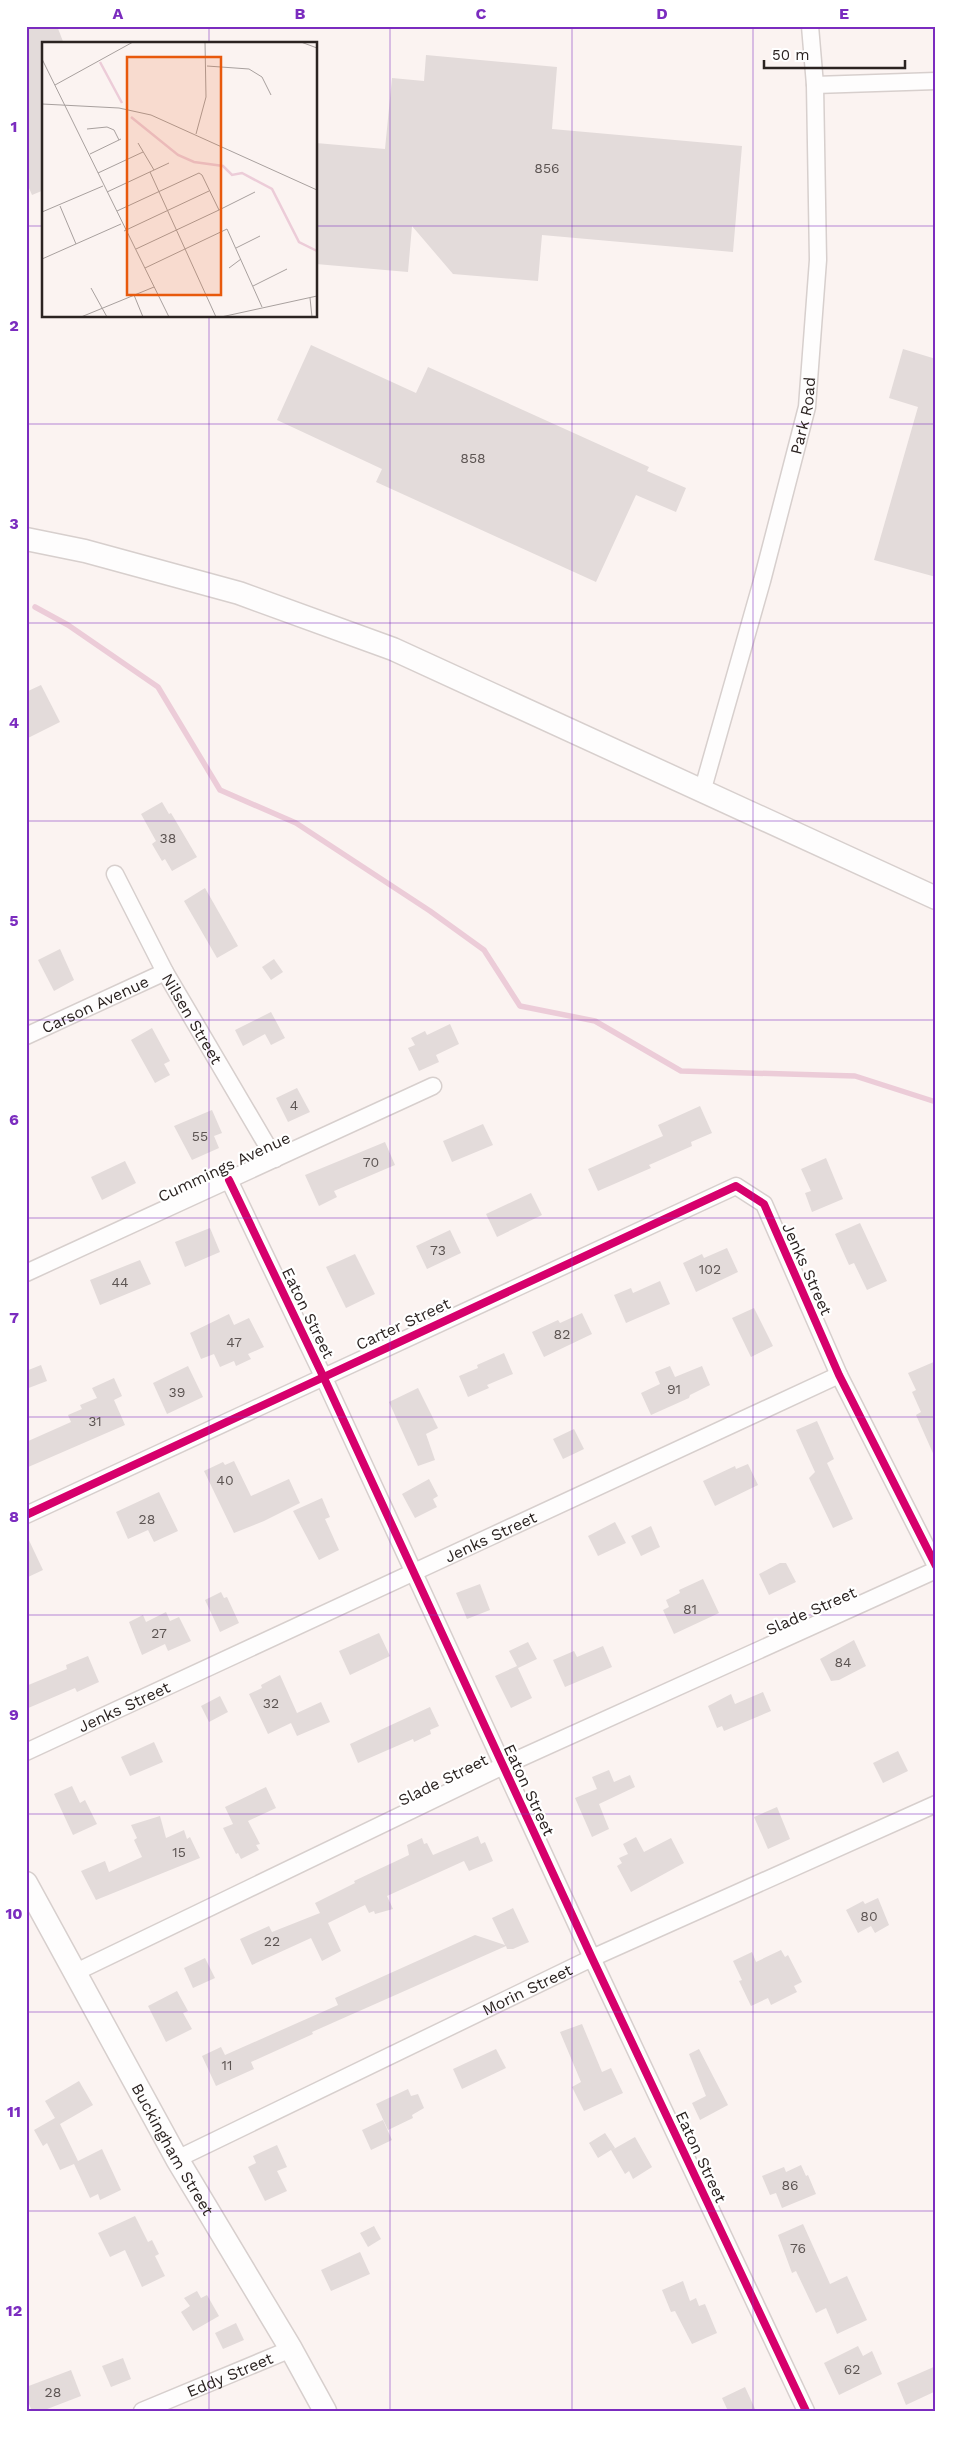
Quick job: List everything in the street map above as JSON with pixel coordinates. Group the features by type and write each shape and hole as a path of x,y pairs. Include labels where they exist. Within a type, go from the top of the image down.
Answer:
{"main road":[{"path":"26,539 85,551 239,593 392,649 936,898"},
{"name":"Buckingham Street","path":"26,1883 177,2159 291,2349 325,2411"}],"street":[{"name":"Park Road","path":"702,792 762,581 807,407 818,260 815,85 810,26"},
{"path":"815,85 936,81"},
{"name":"Nilsen Street","path":"115,874 165,972 275,1159"},
{"name":"Carson Avenue","path":"26,1036 165,972"},
{"name":"Cummings Avenue","path":"26,1273 433,1086"},
{"name":"Eaton Street","path":"229,1180 323,1376 592,1958 806,2411"},
{"name":"Carter Street","path":"26,1514 736,1186"},
{"name":"Jenks Street","path":"26,1752 839,1375 764,1204 736,1186"},
{"name":"Slade Street","path":"74,1973 503,1766 936,1568 839,1375"},
{"name":"Morin Street","path":"177,2159 592,1958 936,1804"},
{"name":"Eddy Street","path":"142,2411 291,2349"}],"building":[{"path":"26,26 57,26 63,42 42,42 42,191 32,195 26,181"},
{"path":"426,55 557,67 552,129 742,146 733,252 542,235 538,281 453,274 412,226 408,272 318,264 318,143 385,149 392,78 424,81"},
{"path":"311,345 416,393 428,367 649,467 647,471 686,488 676,512 636,495 596,582 376,482 382,469 277,420"},
{"path":"903,349 936,359 936,577 874,560 918,407 889,398"},
{"path":"41,685 60,722 26,739 26,692"},
{"path":"162,802 169,814 171,813 197,857 172,871 165,859 162,861 152,844 156,841 141,814"},
{"path":"205,888 238,946 217,958 184,901"},
{"path":"60,949 74,980 54,991 38,960"},
{"path":"274,959 283,972 271,980 262,967"},
{"path":"271,1012 285,1038 271,1045 265,1034 243,1046 235,1030"},
{"path":"450,1024 459,1044 436,1055 439,1062 419,1071 408,1048 415,1045 411,1038 425,1031 427,1035"},
{"path":"152,1028 170,1061 164,1064 170,1075 155,1083 131,1040"},
{"path":"297,1088 310,1112 288,1122 276,1098"},
{"path":"700,1106 712,1133 691,1142 692,1146 649,1165 651,1168 598,1191 588,1169 663,1136 658,1125"},
{"path":"212,1110 222,1133 214,1136 219,1148 192,1160 174,1126"},
{"path":"483,1124 493,1145 452,1162 443,1141"},
{"path":"385,1142 395,1165 334,1191 337,1197 319,1206 305,1175"},
{"path":"826,1158 843,1199 812,1212 805,1193 811,1191 801,1169"},
{"path":"125,1161 136,1183 102,1200 91,1177"},
{"path":"531,1193 542,1215 497,1237 486,1214"},
{"path":"860,1223 887,1281 867,1290 854,1263 849,1265 835,1234"},
{"path":"210,1228 220,1252 185,1267 175,1242"},
{"path":"450,1230 461,1253 427,1269 416,1246"},
{"path":"727,1248 738,1272 696,1292 683,1263 702,1254 704,1258"},
{"path":"355,1254 375,1294 346,1308 326,1267"},
{"path":"140,1260 151,1284 100,1305 90,1280"},
{"path":"660,1281 670,1304 626,1323 614,1295 631,1288 633,1293"},
{"path":"754,1308 773,1346 751,1357 732,1318"},
{"path":"582,1313 592,1334 544,1357 532,1332 558,1320 560,1323"},
{"path":"229,1314 234,1325 249,1318 264,1347 248,1354 251,1359 236,1366 234,1361 220,1367 214,1354 201,1359 190,1333"},
{"path":"504,1353 513,1374 487,1385 489,1388 468,1397 459,1376 478,1368 477,1365"},
{"path":"936,1361 936,1460 916,1415 921,1412 912,1392 916,1390 908,1373"},
{"path":"41,1365 47,1381 26,1389 26,1371"},
{"path":"188,1366 203,1397 167,1414 153,1383"},
{"path":"670,1366 675,1377 702,1366 710,1385 690,1395 689,1398 651,1415 641,1393 660,1384 655,1372"},
{"path":"114,1378 122,1396 114,1400 125,1425 26,1468 26,1442 71,1422 68,1415 82,1409 80,1405 97,1398 92,1388"},
{"path":"418,1388 438,1428 426,1434 435,1460 418,1466 389,1402"},
{"path":"817,1421 834,1459 827,1463 853,1519 833,1528 809,1478 815,1472 796,1430"},
{"path":"574,1429 584,1449 563,1459 553,1439"},
{"path":"234,1461 251,1496 289,1479 300,1503 234,1533 204,1471 223,1462 225,1465"},
{"path":"748,1464 758,1485 715,1506 703,1481 735,1466 736,1469"},
{"path":"429,1479 438,1496 433,1499 437,1507 415,1518 402,1494"},
{"path":"159,1492 178,1531 154,1542 148,1530 128,1539 116,1512"},
{"path":"322,1498 330,1517 325,1519 339,1550 319,1560 293,1511"},
{"path":"615,1522 626,1543 598,1556 588,1536"},
{"path":"651,1526 660,1547 641,1556 631,1536"},
{"path":"26,1534 43,1570 26,1578"},
{"path":"780,1563 786,1563 796,1582 769,1595 759,1574"},
{"path":"703,1579 719,1613 674,1634 663,1610 669,1607 666,1600 680,1593 679,1590"},
{"path":"480,1584 490,1610 467,1619 456,1593"},
{"path":"221,1592 224,1598 227,1597 239,1623 220,1632 205,1600"},
{"path":"166,1612 170,1621 179,1617 191,1641 168,1651 165,1644 142,1655 129,1622 143,1615 146,1622"},
{"path":"379,1633 390,1656 350,1675 339,1651"},
{"path":"854,1640 866,1666 839,1680 831,1681 820,1659"},
{"path":"528,1642 537,1659 518,1668 532,1698 511,1708 495,1676 517,1666 509,1651"},
{"path":"603,1646 612,1667 565,1687 553,1660 574,1651 577,1657"},
{"path":"88,1656 99,1682 77,1692 75,1688 26,1709 26,1686 67,1669 66,1665"},
{"path":"280,1675 297,1713 321,1702 330,1722 297,1736 291,1723 268,1734 249,1694 262,1688 261,1685"},
{"path":"763,1692 771,1711 724,1731 722,1726 717,1728 708,1706 731,1694 735,1704"},
{"path":"220,1696 228,1712 209,1722 201,1706"},
{"path":"430,1707 439,1726 430,1730 431,1734 414,1742 413,1739 358,1763 350,1744"},
{"path":"154,1742 163,1762 130,1776 121,1757"},
{"path":"898,1751 908,1771 883,1783 873,1763"},
{"path":"609,1770 614,1782 630,1775 635,1787 599,1804 609,1829 592,1837 575,1798 597,1789 592,1777"},
{"path":"72,1786 80,1803 85,1800 97,1824 73,1835 54,1794"},
{"path":"266,1787 276,1808 248,1821 260,1844 256,1845 259,1850 241,1859 238,1853 236,1854 223,1828 233,1824 225,1807"},
{"path":"777,1807 790,1839 768,1849 754,1817"},
{"path":"160,1816 166,1838 184,1830 187,1839 190,1837 200,1858 96,1900 81,1871 105,1861 109,1872 142,1857 134,1840 137,1838 131,1825"},
{"path":"478,1836 481,1844 485,1842 493,1861 469,1871 464,1861 387,1896 393,1909 375,1914 374,1911 369,1913 365,1905 328,1923 341,1951 322,1961 311,1938 252,1965 240,1939 269,1926 272,1932 320,1913 315,1903 355,1883 354,1881 409,1855 407,1845 422,1838 424,1844 427,1843 433,1855"},
{"path":"636,1837 644,1852 671,1838 684,1863 631,1892 617,1866 622,1863 619,1858 628,1854 623,1844"},
{"path":"878,1898 889,1925 875,1933 871,1926 858,1933 846,1910 863,1901 865,1904"},
{"path":"513,1908 529,1942 513,1949 507,1949 506,1946 312,2032 313,2034 251,2062 254,2069 216,2086 202,2056 221,2047 225,2055 338,2005 335,1998 475,1935 505,1945 492,1918"},
{"path":"781,1950 785,1957 788,1955 802,1982 794,1986 797,1992 771,2005 768,1998 751,2006 739,1981 742,1980 733,1961 752,1952 756,1962"},
{"path":"205,1958 215,1978 193,1988 184,1968"},
{"path":"177,1991 188,2011 183,2013 192,2029 166,2042 148,2006"},
{"path":"582,2024 602,2072 611,2068 623,2093 584,2111 572,2087 581,2082 560,2032"},
{"path":"496,2049 506,2068 462,2089 453,2069"},
{"path":"699,2049 728,2105 700,2120 692,2103 706,2096 689,2054"},
{"path":"79,2081 93,2105 60,2124 78,2161 102,2149 121,2190 100,2200 98,2194 90,2198 74,2164 60,2170 47,2143 43,2146 34,2130 55,2118 45,2101"},
{"path":"408,2089 411,2096 418,2094 424,2108 412,2115 413,2118 388,2130 376,2104"},
{"path":"383,2120 392,2140 371,2150 362,2130"},
{"path":"605,2133 615,2148 612,2150 635,2137 652,2167 633,2179 629,2171 625,2174 611,2150 598,2158 589,2143"},
{"path":"277,2145 287,2167 277,2171 287,2191 265,2201 248,2167 256,2163 253,2156"},
{"path":"801,2165 806,2176 808,2175 816,2194 782,2208 776,2193 770,2195 762,2176 784,2167 786,2172"},
{"path":"135,2216 148,2242 152,2240 159,2254 155,2256 165,2276 142,2287 125,2250 110,2257 98,2233"},
{"path":"803,2224 830,2284 847,2276 867,2320 837,2334 826,2308 816,2313 796,2271 792,2273 778,2235"},
{"path":"374,2226 381,2239 368,2247 360,2233"},
{"path":"360,2252 370,2274 331,2291 321,2270"},
{"path":"683,2281 690,2301 696,2298 699,2306 705,2304 717,2333 692,2344 675,2311 671,2312 662,2290"},
{"path":"197,2291 201,2298 207,2295 219,2316 193,2331 181,2312 190,2306 184,2298"},
{"path":"236,2323 244,2340 223,2349 215,2333"},
{"path":"858,2346 863,2356 872,2351 882,2374 839,2395 824,2363"},
{"path":"123,2358 131,2379 111,2387 102,2366"},
{"path":"936,2366 936,2391 906,2405 897,2383"},
{"path":"71,2370 81,2396 42,2411 32,2411 26,2397 26,2387"},
{"path":"745,2387 756,2411 728,2411 722,2398"}],"waterway":[{"path":"35,607 68,625 158,687 220,790 296,823 430,911 484,950 520,1006 595,1021 681,1071 855,1076 936,1102"}],"cycle path":[{"path":"229,1180 323,1376 592,1958 806,2411"},
{"path":"26,1515 736,1186 764,1204 839,1375 936,1566"}]}
